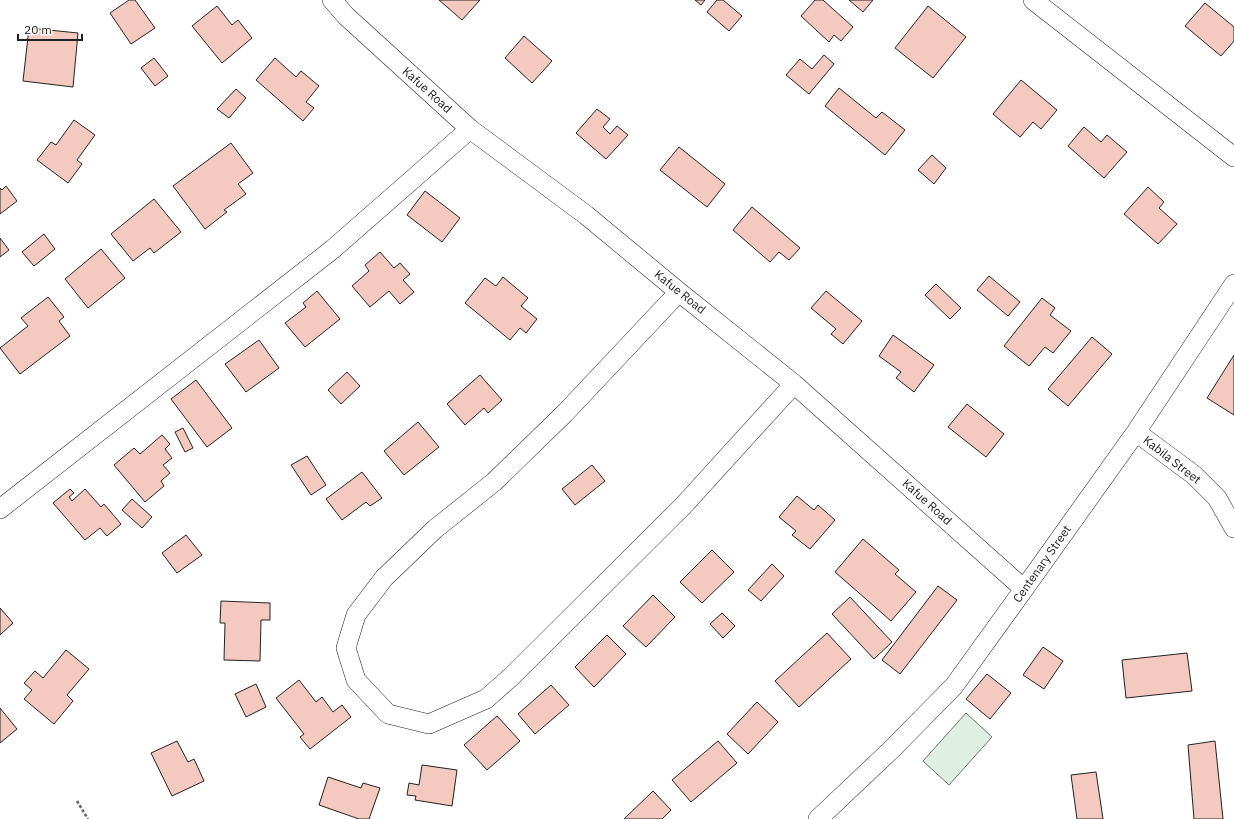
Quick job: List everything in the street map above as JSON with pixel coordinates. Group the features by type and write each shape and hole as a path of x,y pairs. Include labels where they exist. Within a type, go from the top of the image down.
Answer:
{"street":[{"name":"Kafue Road","path":"332,0 346,16 470,129 586,215 794,384 1024,589"},
{"path":"1033,0 1234,157"},
{"path":"0,508 333,250 470,129"},
{"name":"Centenary Street","path":"818,819 892,749 954,686 1136,432 1234,284"},
{"path":"679,292 565,413 494,482 436,528 384,578 356,615 346,648 356,680 388,714 429,724 486,699 511,677 683,506 794,384"},
{"name":"Kabila Street","path":"1136,432 1194,475 1217,498 1234,528"}],"path":[{"path":"77,801 88,819"}],"green space":[{"path":"966,713 992,737 949,785 923,761"}],"building":[{"path":"129,0 135,0 155,28 131,44 110,13"},
{"path":"439,0 480,0 462,20"},
{"path":"695,0 705,0 701,5"},
{"path":"717,0 723,0 742,16 729,31 707,12"},
{"path":"815,0 823,0 853,27 841,41 834,35 829,42 801,16"},
{"path":"849,0 873,0 863,12"},
{"path":"1205,3 1234,27 1234,41 1221,56 1185,26"},
{"path":"217,6 232,25 238,20 252,38 222,63 192,26"},
{"path":"928,6 966,37 933,78 895,48"},
{"path":"29,28 78,33 73,87 23,81"},
{"path":"524,36 552,61 532,83 505,58"},
{"path":"824,55 834,64 809,94 786,75 800,59 812,69"},
{"path":"154,58 168,76 155,86 141,68"},
{"path":"275,58 296,77 301,71 319,86 306,102 314,108 303,121 256,80"},
{"path":"1021,80 1057,110 1041,129 1033,122 1020,137 993,114"},
{"path":"839,88 876,118 882,112 905,130 885,155 825,106"},
{"path":"236,89 246,98 229,118 217,109"},
{"path":"597,109 610,119 603,127 610,134 617,126 628,135 606,159 576,133"},
{"path":"74,120 95,135 77,160 82,164 68,183 37,160 51,142 56,145"},
{"path":"1084,127 1101,142 1107,135 1127,152 1104,178 1068,146"},
{"path":"231,143 253,173 238,184 246,194 224,210 227,212 205,229 173,186"},
{"path":"679,147 725,184 707,207 660,170"},
{"path":"932,155 946,168 934,184 918,170"},
{"path":"6,186 17,201 0,214 0,188 2,190"},
{"path":"1148,187 1164,202 1159,208 1177,224 1158,244 1124,214"},
{"path":"425,191 460,218 442,242 407,215"},
{"path":"154,199 181,232 154,253 150,248 133,261 111,234"},
{"path":"752,207 800,248 789,260 779,252 770,262 733,230"},
{"path":"44,234 55,249 34,266 22,252"},
{"path":"0,238 9,250 0,257"},
{"path":"101,249 125,278 88,308 65,279"},
{"path":"380,252 394,268 400,263 410,274 403,280 414,292 400,304 389,291 370,307 352,286 369,271 365,265"},
{"path":"989,276 1020,302 1008,316 977,290"},
{"path":"503,277 528,298 521,306 537,319 526,333 520,328 510,340 465,303 485,278 496,286"},
{"path":"936,284 961,308 950,319 925,295"},
{"path":"317,291 340,319 305,347 285,323 306,307 303,303"},
{"path":"826,291 862,321 843,344 831,334 836,329 811,308"},
{"path":"48,297 64,317 59,321 70,336 20,374 0,348 28,326 21,318"},
{"path":"1042,298 1055,308 1050,315 1071,331 1053,353 1045,347 1029,366 1004,346"},
{"path":"893,335 934,365 914,392 896,378 901,372 879,356"},
{"path":"1092,337 1112,354 1068,406 1048,389"},
{"path":"259,340 279,368 246,392 225,364"},
{"path":"1234,355 1234,415 1207,398"},
{"path":"347,372 360,386 341,404 328,390"},
{"path":"480,375 502,400 488,413 484,408 465,425 447,404"},
{"path":"196,380 232,428 207,447 171,399"},
{"path":"967,404 1004,434 986,457 948,427"},
{"path":"418,422 439,447 404,475 384,451"},
{"path":"183,428 193,448 185,452 175,432"},
{"path":"162,435 170,444 165,449 172,458 163,465 170,473 161,481 164,486 145,502 114,465 134,448 140,454"},
{"path":"307,456 326,485 311,495 291,465"},
{"path":"592,465 605,481 575,505 562,489"},
{"path":"362,472 382,498 370,506 366,502 342,520 326,499"},
{"path":"70,489 74,493 69,497 72,501 85,489 101,507 104,504 121,524 107,536 100,528 85,540 53,503"},
{"path":"797,496 814,510 818,505 835,520 810,549 792,535 796,531 779,517"},
{"path":"132,499 152,517 142,528 122,510"},
{"path":"186,535 202,555 177,573 162,553"},
{"path":"863,539 899,570 895,574 916,592 891,621 835,572"},
{"path":"712,550 734,572 702,603 680,582"},
{"path":"772,564 784,576 761,601 748,590"},
{"path":"938,586 957,600 900,674 882,660"},
{"path":"653,595 675,617 646,647 623,626"},
{"path":"850,597 892,642 874,659 832,614"},
{"path":"221,601 270,603 270,620 261,620 260,661 224,660 225,623 220,623"},
{"path":"0,608 13,623 0,635"},
{"path":"722,613 735,626 723,638 710,624"},
{"path":"827,633 851,659 799,707 775,681"},
{"path":"607,635 626,654 594,687 575,667"},
{"path":"1043,647 1063,661 1044,689 1023,675"},
{"path":"66,650 89,669 67,695 73,701 54,724 24,699 32,690 24,683 35,671 43,678"},
{"path":"1187,653 1192,691 1126,698 1122,660"},
{"path":"987,674 1011,693 990,719 966,699"},
{"path":"299,680 316,702 322,697 333,712 342,705 351,717 310,749 300,737 304,734 276,698"},
{"path":"256,684 266,707 246,717 235,694"},
{"path":"551,685 569,705 535,734 518,714"},
{"path":"757,702 778,722 748,754 727,734"},
{"path":"0,708 17,729 0,743"},
{"path":"497,716 520,741 487,770 464,745"},
{"path":"177,741 188,762 194,759 204,781 172,796 151,753"},
{"path":"718,741 737,763 691,802 672,780"},
{"path":"1215,741 1223,819 1194,819 1188,745"},
{"path":"422,765 457,770 452,806 415,800 416,796 407,795 409,783 419,785"},
{"path":"1096,772 1103,819 1077,819 1071,775"},
{"path":"328,777 361,788 363,783 380,788 369,819 359,819 319,805"},
{"path":"653,791 671,810 662,819 624,819"}]}
